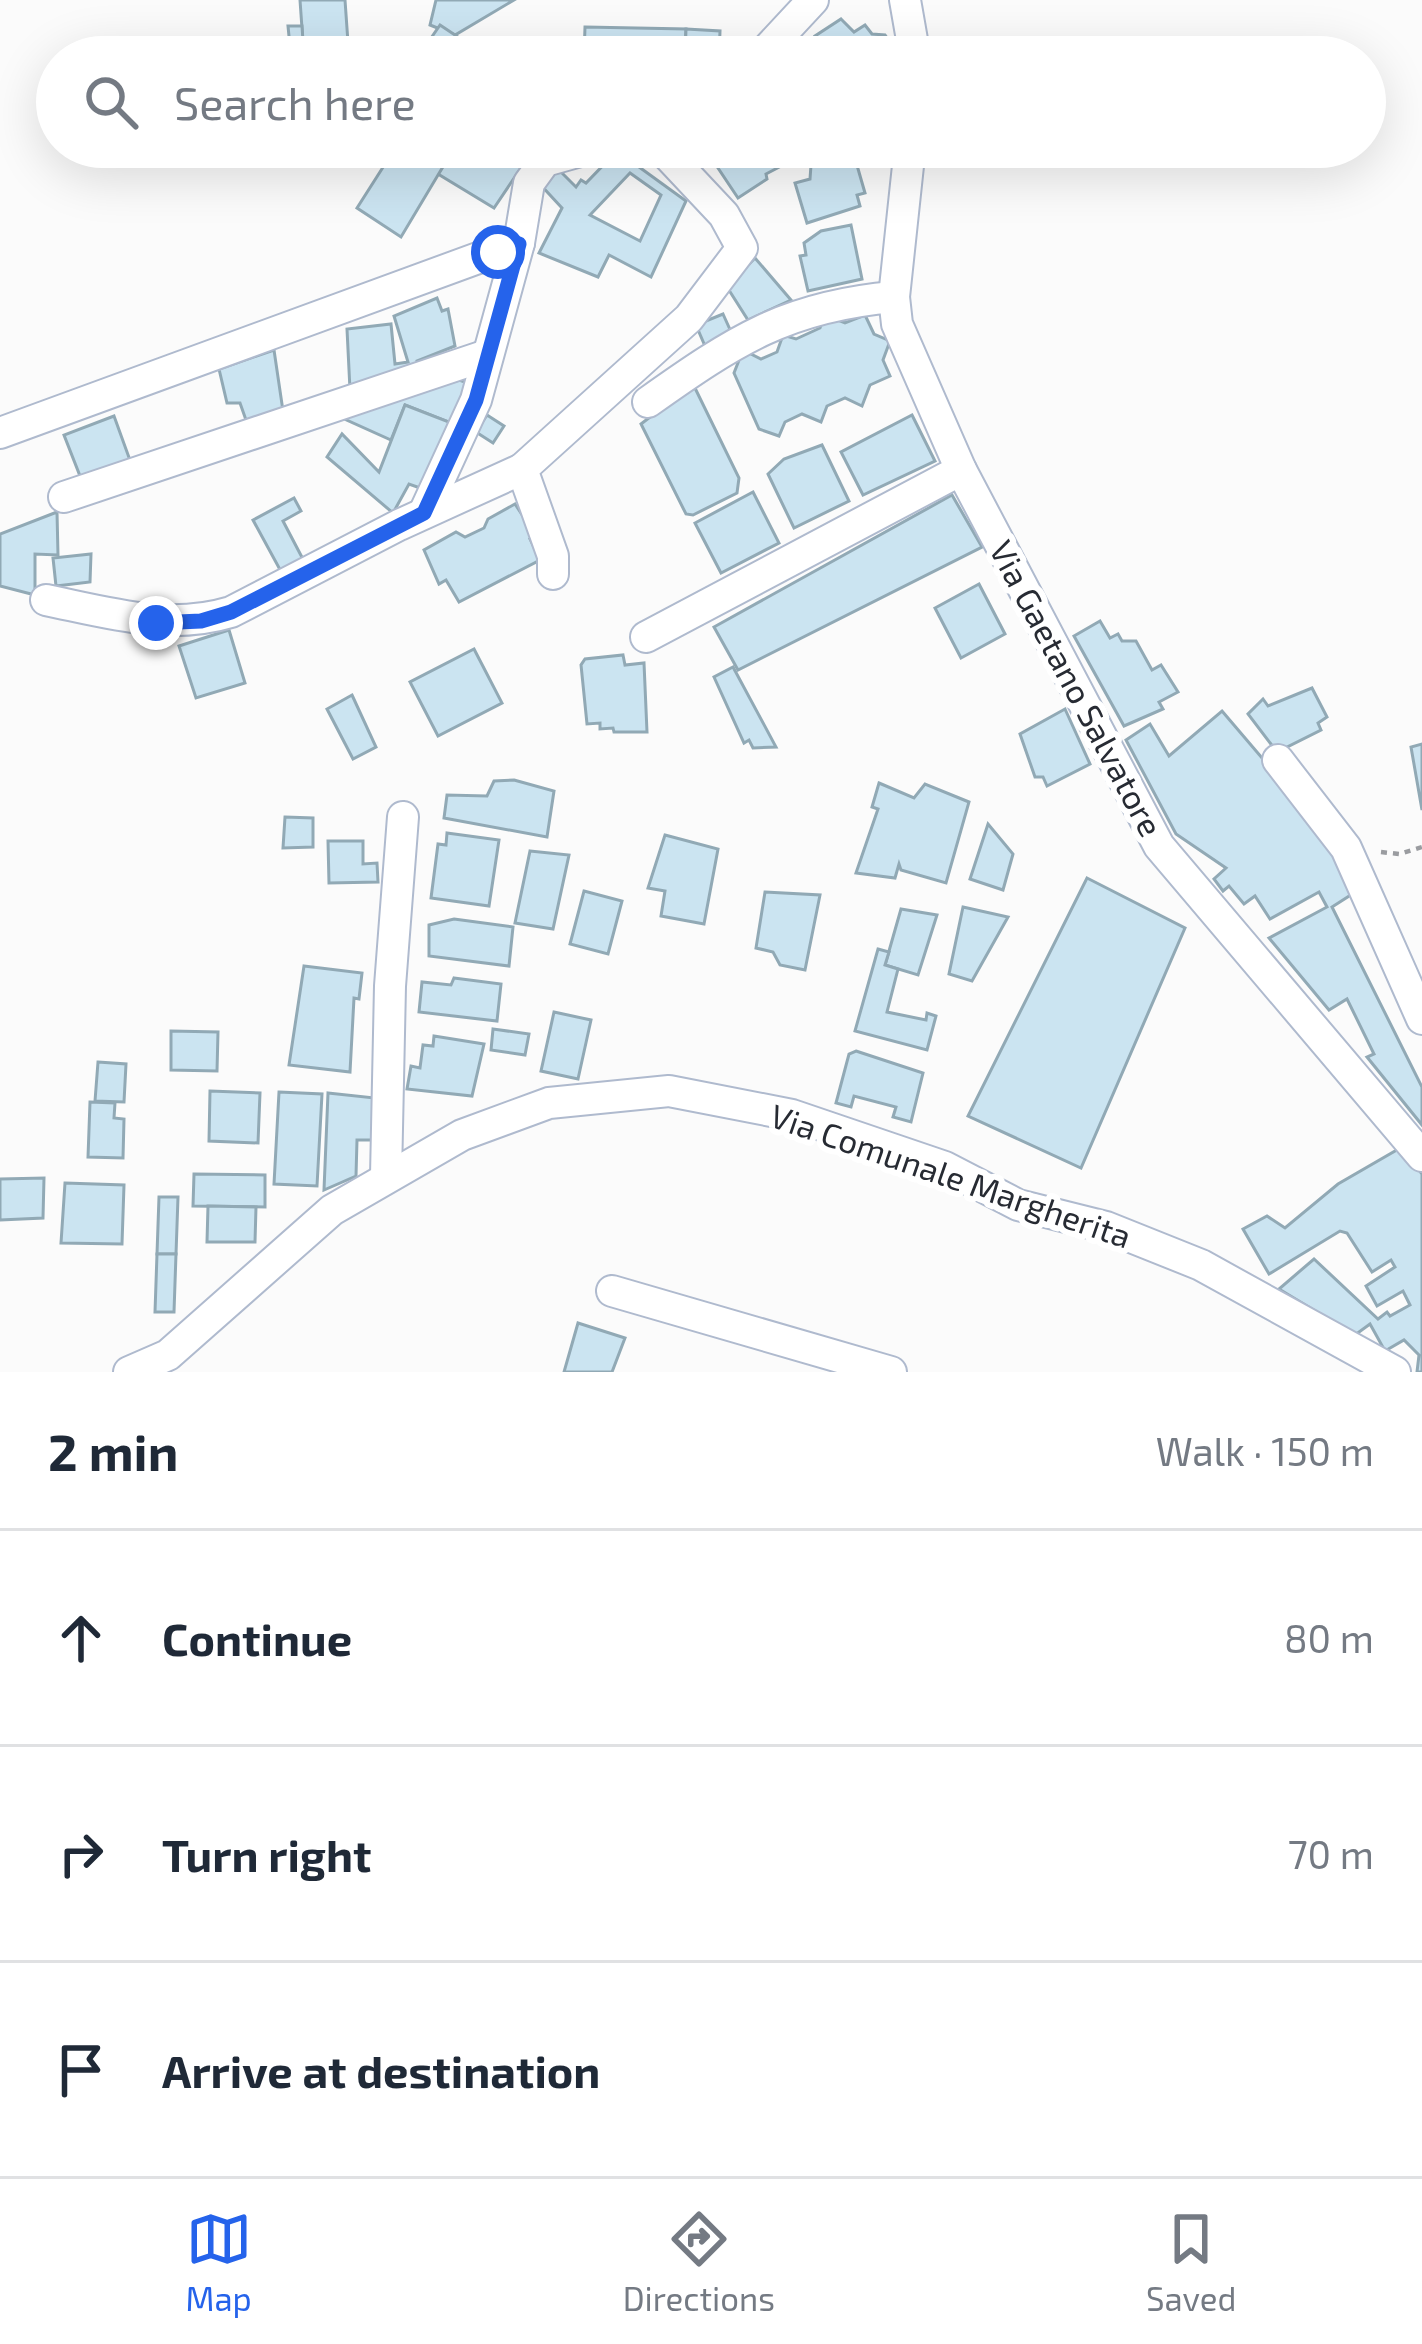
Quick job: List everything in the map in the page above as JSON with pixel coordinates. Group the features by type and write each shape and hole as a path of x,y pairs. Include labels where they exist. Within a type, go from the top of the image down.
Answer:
{"street":[{"path":"780,36 813,0"},
{"path":"905,0 911,36"},
{"path":"424,513 476,400 519,244 524,199 541,168"},
{"path":"46,600 156,623 201,621 250,603 424,513 522,469 689,318 738,260 741,237 680,168"},
{"name":"Via Gaetano Salvatore","path":"908,168 894,297 908,353 962,470 1160,846 1422,1156"},
{"path":"0,433 519,244"},
{"path":"648,402 752,333 830,303 894,297"},
{"path":"64,497 487,355"},
{"path":"522,469 553,556 553,574"},
{"path":"646,637 962,470"},
{"path":"1278,760 1346,848 1422,1018"},
{"path":"386,1176 390,986 403,817"},
{"name":"Via Comunale Margherita","path":"129,1372 168,1355 332,1210 462,1136 549,1103 670,1090 792,1115 945,1167 1018,1205 1155,1246 1201,1264 1395,1372"},
{"path":"612,1291 891,1372"}],"path":[{"path":"1399,854 1422,847"}],"building":[{"path":"300,0 345,0 348,36 303,36"},
{"path":"436,0 514,0 455,35 430,25"},
{"path":"841,19 854,32 865,25 872,34 886,36 815,36"},
{"path":"440,25 456,36 432,36"},
{"path":"288,26 302,26 303,36 289,36"},
{"path":"585,27 686,29 686,36 585,36"},
{"path":"686,29 720,31 720,36 686,36"},
{"path":"383,168 442,168 401,237 357,208"},
{"path":"442,168 521,168 494,208 438,174"},
{"path":"553,168 576,187 581,180 586,183 601,168 640,168 686,201 651,277 609,255 598,277 539,253 562,208 538,182","holes":["630,173 661,195 640,241 590,215"]},
{"path":"718,168 777,168 766,174 767,179 738,198"},
{"path":"811,168 858,168 865,193 857,195 860,206 807,223 795,183 810,179"},
{"path":"851,225 862,279 808,291 800,256 806,255 804,243 821,231"},
{"path":"755,258 791,300 748,320 727,287"},
{"path":"437,298 442,311 448,309 455,346 417,361 419,377 350,390 347,329 391,324 395,364 408,362 394,316"},
{"path":"723,314 732,334 705,346 696,325"},
{"path":"825,315 845,323 865,315 874,334 890,341 883,360 890,376 870,385 862,406 845,398 827,406 821,422 802,414 785,422 779,436 759,429 734,373 743,350 761,359 777,352 783,335 796,339 820,328"},
{"path":"274,350 283,411 246,420 240,403 227,403 219,369"},
{"path":"459,380 474,385 456,425 405,405 391,440 340,417"},
{"path":"693,384 739,478 737,493 693,515 686,514 641,424"},
{"path":"405,405 449,422 423,489 409,484 393,513 327,457 342,434 379,472"},
{"path":"487,415 504,426 493,443 476,432"},
{"path":"912,415 935,461 863,495 841,452"},
{"path":"114,416 131,463 82,481 64,435"},
{"path":"822,445 849,501 794,528 768,474 784,459"},
{"path":"753,492 779,543 721,573 695,523"},
{"path":"952,495 982,547 738,670 714,627"},
{"path":"294,498 301,511 283,521 306,565 284,577 253,520"},
{"path":"515,504 536,536 530,539 540,560 459,602 446,580 439,584 424,550 456,532 465,537 484,528 488,519"},
{"path":"57,512 58,555 35,554 35,595 0,586 0,534"},
{"path":"91,554 90,582 56,586 53,558"},
{"path":"979,584 1005,634 961,658 935,608"},
{"path":"1100,621 1110,638 1118,634 1122,641 1136,641 1152,670 1161,665 1178,692 1159,702 1163,709 1124,726 1074,636"},
{"path":"229,630 245,683 196,698 179,646"},
{"path":"474,649 502,703 438,736 410,682"},
{"path":"623,655 625,665 644,663 647,732 614,732 613,728 600,729 600,723 587,724 581,665 585,659"},
{"path":"733,667 776,747 753,748 749,740 744,743 714,677"},
{"path":"1312,688 1327,717 1318,723 1321,730 1277,752 1248,714 1263,699 1268,706"},
{"path":"352,695 376,747 353,759 327,709"},
{"path":"1065,709 1090,764 1047,786 1043,777 1035,777 1020,734"},
{"path":"1222,711 1274,772 1360,889 1332,907 1422,1087 1422,1125 1367,1057 1374,1054 1347,999 1329,1010 1269,938 1327,907 1319,892 1270,919 1255,896 1244,904 1229,886 1223,891 1214,879 1226,868 1176,834 1126,740 1150,724 1169,756"},
{"path":"1422,744 1422,810 1411,747"},
{"path":"514,780 554,791 547,837 444,818 447,795 487,796 494,781"},
{"path":"879,783 914,798 925,784 969,802 946,883 901,870 899,864 895,878 856,873 878,809 872,807"},
{"path":"285,817 313,818 313,847 283,848"},
{"path":"988,824 1013,854 1003,890 970,879"},
{"path":"447,833 499,840 489,906 431,898 438,844 446,845"},
{"path":"665,835 718,849 704,924 661,916 665,891 648,888"},
{"path":"328,841 363,841 363,864 377,863 378,882 329,883"},
{"path":"530,851 569,855 553,929 515,923"},
{"path":"1087,878 1185,928 1081,1168 968,1116"},
{"path":"584,891 622,901 608,954 570,944"},
{"path":"765,892 820,895 805,970 780,965 773,952 756,948"},
{"path":"963,907 1008,917 972,981 949,974"},
{"path":"901,909 937,915 918,975 885,965"},
{"path":"454,919 513,927 509,966 429,956 429,925"},
{"path":"878,949 889,952 885,965 898,969 887,1012 926,1020 927,1013 936,1016 927,1050 855,1031"},
{"path":"304,966 362,973 359,999 354,998 350,1072 289,1065"},
{"path":"454,978 501,984 497,1021 419,1012 422,982 451,985"},
{"path":"554,1012 591,1020 578,1079 541,1071"},
{"path":"493,1029 529,1034 525,1055 491,1050"},
{"path":"171,1031 218,1032 217,1071 171,1070"},
{"path":"434,1036 484,1044 472,1096 407,1089 411,1066 420,1068 423,1045 433,1046"},
{"path":"856,1051 923,1073 911,1122 893,1117 896,1107 854,1096 851,1107 836,1103 849,1054"},
{"path":"98,1062 126,1064 124,1102 95,1101"},
{"path":"210,1091 260,1093 258,1143 209,1141"},
{"path":"279,1092 322,1094 317,1186 274,1184"},
{"path":"328,1093 375,1098 373,1140 357,1140 356,1176 324,1190"},
{"path":"90,1102 115,1103 114,1118 124,1119 123,1158 88,1157"},
{"path":"1402,1147 1422,1174 1422,1372 1417,1372 1419,1355 1404,1340 1385,1351 1370,1324 1355,1335 1279,1289 1314,1259 1378,1319 1387,1312 1390,1316 1410,1305 1403,1291 1377,1306 1366,1286 1395,1267 1391,1260 1372,1272 1347,1233 1340,1231 1269,1274 1243,1229 1267,1216 1285,1228 1338,1184"},
{"path":"194,1174 265,1175 265,1207 193,1206"},
{"path":"44,1178 43,1218 0,1220 0,1179"},
{"path":"65,1183 124,1185 122,1244 61,1243"},
{"path":"159,1197 178,1197 176,1254 157,1254"},
{"path":"208,1206 256,1207 255,1242 207,1242"},
{"path":"157,1254 176,1254 174,1312 155,1312"},
{"path":"578,1323 625,1338 612,1372 564,1372"}],"route":[{"path":"156,623 201,621 231,612 424,513 476,400 519,244 498,252"}]}
